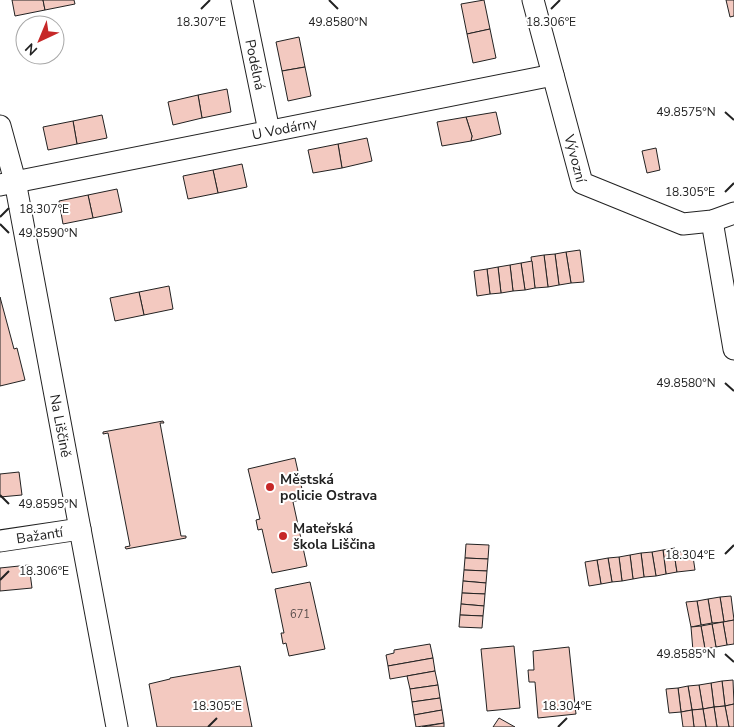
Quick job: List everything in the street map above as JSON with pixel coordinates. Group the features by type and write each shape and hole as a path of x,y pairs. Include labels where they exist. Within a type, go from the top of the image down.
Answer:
{"street":[{"name":"Podélná","path":"242,0 270,131"},
{"name":"Vývozní","path":"533,0 582,183 683,224 712,221 734,213"},
{"name":"U Vodárny","path":"8,183 553,74"},
{"name":"Na Liščině","path":"0,126 8,183 80,529 117,727"},
{"path":"712,221 734,349"},
{"name":"Bažantí","path":"0,541 80,529"}],"building":[{"path":"12,0 43,0 45,10 15,16"},
{"path":"43,0 74,0 75,4 45,10"},
{"path":"484,0 490,29 467,34 461,4"},
{"path":"726,0 734,0 734,16 730,17"},
{"path":"490,29 496,58 473,63 467,34"},
{"path":"299,37 305,67 282,71 276,42"},
{"path":"305,67 311,96 288,101 282,71"},
{"path":"227,89 231,112 202,118 198,95"},
{"path":"198,95 202,118 173,125 168,102"},
{"path":"496,112 501,134 471,141 472,136 466,117"},
{"path":"102,115 107,138 77,144 73,121"},
{"path":"466,117 472,136 471,141 442,146 437,122"},
{"path":"73,121 77,144 48,150 43,127"},
{"path":"367,138 372,161 342,168 338,144"},
{"path":"338,144 342,168 313,173 308,150"},
{"path":"656,148 660,170 647,173 642,151"},
{"path":"242,164 247,187 218,193 213,170"},
{"path":"213,170 218,193 188,199 183,176"},
{"path":"117,189 122,212 93,218 88,195"},
{"path":"88,195 93,218 63,224 59,201"},
{"path":"580,250 584,282 571,283 566,252"},
{"path":"566,252 571,283 559,285 555,254"},
{"path":"555,254 559,285 548,287 544,255"},
{"path":"544,255 548,287 535,288 531,257"},
{"path":"532,261 535,288 525,290 521,263"},
{"path":"521,263 525,290 513,291 510,265"},
{"path":"510,265 513,291 501,293 498,267"},
{"path":"498,267 501,293 490,294 487,269"},
{"path":"487,269 490,294 477,296 474,271"},
{"path":"169,286 173,309 144,315 139,292"},
{"path":"139,292 144,315 115,321 110,298"},
{"path":"0,297 14,349 17,348 25,380 0,386"},
{"path":"163,421 164,423 160,423 181,536 186,536 186,538 126,549 125,547 130,546 108,433 103,434 103,432"},
{"path":"295,458 304,498 293,502 307,566 272,573 262,529 258,530 256,520 260,519 248,469"},
{"path":"19,472 22,495 0,497 0,474"},
{"path":"466,544 489,545 488,559 465,558"},
{"path":"675,548 677,572 666,574 663,550"},
{"path":"663,550 666,574 656,576 652,552"},
{"path":"692,550 695,570 677,572 674,553"},
{"path":"652,552 656,576 644,577 641,553"},
{"path":"641,553 644,577 633,579 630,555"},
{"path":"630,555 633,579 622,581 619,557"},
{"path":"619,557 622,581 612,582 608,558"},
{"path":"465,558 488,559 487,571 464,570"},
{"path":"608,558 612,582 601,584 597,560"},
{"path":"597,560 601,584 589,586 585,562"},
{"path":"29,565 32,588 0,591 0,568"},
{"path":"464,570 487,571 486,583 463,581"},
{"path":"463,581 486,583 485,594 462,593"},
{"path":"310,582 325,649 289,656 286,643 283,644 281,633 284,633 275,589"},
{"path":"462,593 485,594 484,606 461,604"},
{"path":"731,596 734,620 724,622 720,597"},
{"path":"720,597 724,622 712,623 708,599"},
{"path":"708,599 712,623 701,625 697,601"},
{"path":"697,601 701,625 691,627 686,602"},
{"path":"461,604 484,606 483,616 460,615"},
{"path":"460,615 483,616 482,628 459,627"},
{"path":"734,620 734,644 727,645 723,622"},
{"path":"723,622 727,645 716,647 712,624"},
{"path":"712,624 716,647 705,649 701,626"},
{"path":"701,626 705,649 693,651 691,627"},
{"path":"430,644 433,658 388,666 386,655 394,653 394,650"},
{"path":"514,646 520,708 487,711 481,649"},
{"path":"569,647 576,714 538,718 535,682 529,682 528,670 534,670 533,651"},
{"path":"433,658 435,671 390,679 388,666"},
{"path":"240,666 252,727 157,727 149,684 170,678"},
{"path":"435,671 438,685 410,689 407,676"},
{"path":"733,680 734,704 725,706 722,681"},
{"path":"722,681 725,706 714,707 711,683"},
{"path":"711,683 714,707 703,709 699,685"},
{"path":"438,685 440,698 412,702 410,689"},
{"path":"699,685 703,709 692,710 688,686"},
{"path":"688,686 692,710 681,712 678,688"},
{"path":"678,688 681,712 669,713 666,689"},
{"path":"440,698 442,710 414,715 412,702"},
{"path":"734,704 734,727 729,727 725,706"},
{"path":"725,706 729,727 717,727 714,707"},
{"path":"714,707 717,727 706,727 703,709"},
{"path":"703,709 706,727 694,727 692,710"},
{"path":"442,710 444,723 416,727 414,715"},
{"path":"692,710 694,727 683,727 681,712"},
{"path":"499,718 515,727 493,727"},
{"path":"444,723 444,727 422,727"}],"place":[{"name":"Městská policie Ostrava","path":"270,487"},
{"name":"Mateřská škola Liščina","path":"283,536"}]}
